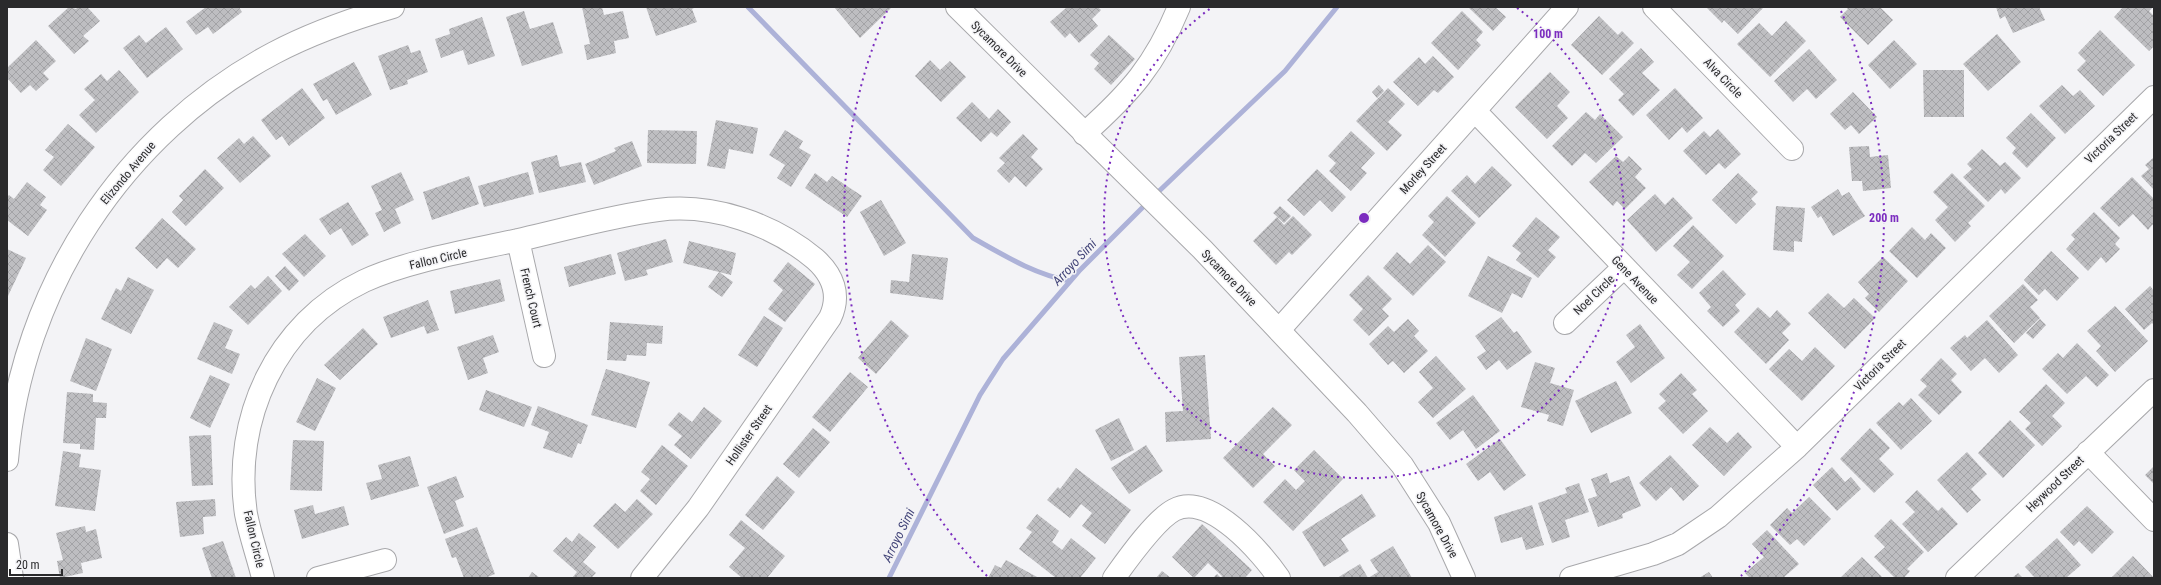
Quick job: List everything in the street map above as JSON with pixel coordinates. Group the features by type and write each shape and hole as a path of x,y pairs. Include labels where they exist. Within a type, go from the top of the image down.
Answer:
{"street":[{"name":"Elizondo Avenue","path":"7,460 16,393 29,346 44,304 65,261 87,224 112,189 139,157 169,126 202,99 237,74 312,34 393,7"},
{"name":"Sycamore Drive","path":"957,7 1195,243 1357,413 1402,465 1439,523 1464,578"},
{"path":"1084,134 1113,108 1147,69 1167,36 1179,7"},
{"name":"Morley Street","path":"1279,330 1567,7"},
{"name":"Alva Circle","path":"1654,7 1792,149"},
{"name":"Victoria Street","path":"1570,578 1653,554 1678,544 1718,517 1797,447 2154,97"},
{"name":"Gene Avenue","path":"1475,111 1623,268 1797,447"},
{"name":"Fallon Circle","path":"264,578 246,514 243,463 246,435 254,405 267,375 281,352 297,332 317,312 341,294 365,280 404,266 660,210 698,210 735,216 770,230 803,249 820,264 833,283"},
{"name":"French Court","path":"518,240 544,356"},
{"name":"Noel Circle","path":"1565,323 1623,268"},
{"name":"Hollister Street","path":"642,578 698,508 830,318 836,300 833,283"},
{"name":"Heywood Street","path":"1957,578 2154,390"},
{"path":"2088,452 2154,520"},
{"path":"1114,578 1139,545 1172,511 1190,506 1203,509 1214,514 1249,540 1279,578"},
{"path":"7,544 12,578"},
{"path":"318,578 385,560"}],"building":[{"path":"69,7 76,9 78,7 87,7 100,21 83,36 89,41 74,54 48,26"},
{"path":"206,7 239,7 242,12 213,34 208,27 196,35 186,22"},
{"path":"582,7 602,7 604,15 623,11 629,38 614,41 616,53 587,60 584,45 590,44"},
{"path":"646,7 696,7 692,9 697,22 656,36"},
{"path":"834,7 892,7 860,38"},
{"path":"1067,7 1098,7 1101,10 1092,19 1098,26 1079,43 1070,33 1065,38 1050,22"},
{"path":"1468,7 1495,7 1506,17 1493,31"},
{"path":"1706,7 1763,8 1738,34 1724,20 1722,23"},
{"path":"1846,7 1880,7 1893,20 1868,45 1840,17 1848,9"},
{"path":"1996,7 2039,7 2045,20 2013,33 2005,16 2000,19"},
{"path":"2123,7 2153,7 2149,11 2154,16 2154,46 2149,51 2114,17"},
{"path":"524,11 530,29 553,22 563,53 522,66 506,17"},
{"path":"1462,11 1483,32 1476,40 1481,45 1458,70 1431,43"},
{"path":"1599,16 1618,35 1622,31 1634,43 1602,75 1571,45"},
{"path":"482,17 495,56 468,65 463,50 441,58 435,39 450,34 449,29"},
{"path":"1786,21 1806,41 1770,77 1737,44 1759,23 1772,36"},
{"path":"166,27 183,49 147,78 123,48 139,35 146,43"},
{"path":"2100,30 2135,65 2103,96 2077,70 2086,61 2078,53"},
{"path":"1997,34 2021,62 1988,91 1963,64"},
{"path":"1109,35 1135,59 1111,85 1094,69 1099,63 1090,55"},
{"path":"36,40 56,61 43,73 49,79 36,91 30,85 21,93 7,78 7,68"},
{"path":"1894,40 1917,64 1890,89 1868,65"},
{"path":"408,45 411,53 420,50 428,72 407,80 408,84 390,90 378,56"},
{"path":"1641,48 1654,62 1642,73 1660,90 1633,116 1618,100 1624,94 1609,79"},
{"path":"1809,49 1837,80 1816,99 1807,89 1793,102 1774,81"},
{"path":"1433,56 1454,77 1438,93 1434,90 1418,106 1393,82 1419,57 1425,64"},
{"path":"930,60 940,70 950,61 966,77 941,102 915,76"},
{"path":"354,62 372,95 336,115 327,99 323,101 313,84"},
{"path":"119,70 139,92 96,133 79,115 95,100 84,89 101,74 107,81"},
{"path":"1923,70 1964,70 1964,117 1924,117"},
{"path":"1550,72 1570,92 1557,106 1568,118 1547,139 1515,107"},
{"path":"1379,85 1384,91 1377,98 1372,92"},
{"path":"2062,85 2073,96 2080,90 2095,106 2065,134 2039,106"},
{"path":"302,88 325,118 289,146 282,136 276,140 261,120"},
{"path":"1388,88 1405,104 1388,122 1402,135 1387,151 1356,121"},
{"path":"1675,88 1703,118 1687,133 1682,127 1669,140 1646,115"},
{"path":"1853,92 1877,117 1859,134 1851,125 1845,130 1830,114"},
{"path":"972,102 989,119 998,109 1011,122 997,137 991,132 981,142 956,118"},
{"path":"1586,112 1595,120 1600,114 1623,137 1596,163 1585,153 1572,166 1552,146"},
{"path":"2031,113 2056,138 2027,168 2012,153 2016,148 2006,138"},
{"path":"716,120 758,128 753,154 729,149 725,169 707,166"},
{"path":"68,124 95,147 61,186 43,170 54,157 45,150"},
{"path":"1718,129 1741,154 1725,169 1719,163 1706,175 1683,151 1704,131 1710,137"},
{"path":"648,130 697,131 696,164 647,163"},
{"path":"785,130 803,141 799,148 811,155 791,187 777,178 785,165 769,155"},
{"path":"1351,131 1375,153 1361,168 1367,173 1351,191 1329,171 1336,163 1328,156"},
{"path":"1023,134 1038,149 1031,157 1043,169 1026,187 1015,176 1009,183 997,171 1005,163 999,158"},
{"path":"253,136 271,156 240,183 217,158 239,138 244,144"},
{"path":"632,141 642,166 594,185 585,164 616,151 614,148"},
{"path":"1869,146 1870,157 1888,155 1891,188 1863,191 1862,181 1852,181 1849,147"},
{"path":"1982,149 2000,166 2005,162 2021,178 2005,194 2001,189 1988,202 1963,177 1972,169 1967,164"},
{"path":"557,155 560,167 581,162 586,182 539,193 531,162"},
{"path":"1616,156 1623,162 1629,156 1642,169 1635,177 1646,188 1625,209 1617,201 1613,206 1589,182"},
{"path":"2154,157 2154,190 2141,176 2149,169 2145,165"},
{"path":"1492,166 1512,185 1479,218 1451,191 1467,175 1475,184"},
{"path":"205,169 224,188 186,226 172,212 183,200 179,196"},
{"path":"1317,169 1346,197 1332,212 1320,200 1304,216 1287,200"},
{"path":"401,172 414,200 395,209 401,223 384,232 375,213 382,210 371,186"},
{"path":"528,172 534,194 484,207 478,186"},
{"path":"815,173 827,182 832,176 862,196 847,217 805,188"},
{"path":"1738,173 1758,192 1751,199 1756,204 1736,224 1712,200"},
{"path":"1952,173 1985,206 1968,223 1971,226 1955,242 1935,220 1948,207 1933,192"},
{"path":"469,176 479,204 432,220 423,192"},
{"path":"2132,177 2154,199 2154,223 2148,230 2133,214 2119,227 2100,208"},
{"path":"27,182 46,197 40,205 47,210 28,236 7,220 7,197 9,195 14,199"},
{"path":"1838,189 1842,196 1849,192 1865,216 1833,236 1821,216 1818,218 1811,207"},
{"path":"1655,194 1665,205 1673,197 1693,218 1656,252 1627,220"},
{"path":"1447,196 1476,223 1445,257 1422,235 1434,222 1428,216"},
{"path":"881,200 906,243 884,256 860,212"},
{"path":"348,202 369,235 352,246 341,228 330,235 319,219"},
{"path":"1280,206 1291,216 1284,223 1273,213"},
{"path":"1776,206 1805,208 1802,242 1794,241 1794,252 1773,250"},
{"path":"2094,212 2120,238 2115,244 2120,249 2106,263 2101,257 2088,271 2066,249 2075,239 2071,235"},
{"path":"1293,216 1312,235 1292,255 1289,252 1276,265 1253,241 1277,217 1284,225"},
{"path":"1536,217 1560,237 1548,250 1556,257 1538,278 1516,260 1521,253 1512,246"},
{"path":"162,218 196,249 178,268 167,258 157,269 135,248"},
{"path":"1693,225 1724,256 1692,289 1677,275 1690,262 1673,246"},
{"path":"1912,227 1925,240 1931,233 1946,248 1917,278 1889,251"},
{"path":"305,234 326,256 304,277 282,254"},
{"path":"666,239 673,262 646,270 648,275 625,281 617,253"},
{"path":"689,241 736,253 731,275 683,263"},
{"path":"1428,245 1446,262 1413,296 1383,268 1397,252 1410,264"},
{"path":"7,249 26,258 7,298"},
{"path":"2051,251 2079,278 2057,301 2045,289 2039,295 2024,280"},
{"path":"611,254 616,274 569,287 564,267"},
{"path":"912,254 948,258 943,300 890,293 891,280 909,282"},
{"path":"1488,256 1532,278 1522,298 1512,293 1502,313 1468,296"},
{"path":"1883,257 1908,281 1879,312 1865,298 1869,294 1858,282"},
{"path":"788,262 815,284 785,322 768,309 783,290 773,281"},
{"path":"285,266 299,281 289,291 275,276"},
{"path":"1723,270 1746,294 1735,305 1740,311 1723,327 1707,311 1711,307 1699,293"},
{"path":"719,272 733,282 722,297 708,287"},
{"path":"1368,275 1392,299 1382,309 1389,316 1369,336 1353,320 1363,309 1349,295"},
{"path":"268,276 282,291 248,325 229,307 251,285 255,289"},
{"path":"128,277 154,290 131,334 101,319 116,288 121,291"},
{"path":"500,279 505,301 455,314 450,291"},
{"path":"2023,284 2038,300 2030,307 2040,318 2014,343 1989,316"},
{"path":"2150,286 2154,291 2154,325 2152,323 2144,330 2125,309"},
{"path":"1828,293 1844,308 1854,298 1875,318 1845,349 1808,313"},
{"path":"428,300 439,330 427,334 424,326 391,338 383,317"},
{"path":"2115,306 2148,341 2115,372 2096,351 2101,346 2087,331"},
{"path":"1758,307 1770,318 1777,310 1791,324 1782,333 1789,340 1766,364 1734,332"},
{"path":"764,316 783,328 757,367 738,355"},
{"path":"1501,317 1514,333 1517,331 1532,352 1507,370 1499,360 1486,370 1477,357 1486,351 1475,336"},
{"path":"1408,319 1419,331 1414,336 1428,351 1404,373 1393,361 1388,365 1369,344 1388,326 1394,332"},
{"path":"2040,319 2046,325 2033,339 2026,333"},
{"path":"891,320 909,336 876,374 858,358"},
{"path":"1987,320 2018,355 1999,373 1985,358 1971,371 1950,348 1965,335 1967,338"},
{"path":"214,322 233,330 225,348 240,354 232,374 197,359"},
{"path":"610,322 663,326 662,344 647,343 646,356 627,355 626,361 607,360"},
{"path":"1640,324 1665,358 1631,383 1616,362 1635,347 1626,335"},
{"path":"363,328 378,344 340,380 324,365"},
{"path":"493,335 499,352 483,358 488,373 468,380 457,347"},
{"path":"86,338 112,349 96,391 70,381"},
{"path":"2077,343 2109,375 2097,387 2086,376 2067,394 2042,369 2058,353 2063,358"},
{"path":"1815,347 1835,366 1802,401 1769,369 1789,349 1802,361"},
{"path":"1205,355 1211,439 1166,442 1165,412 1183,411 1179,357"},
{"path":"1436,356 1466,389 1433,418 1418,402 1433,388 1419,372"},
{"path":"1941,358 1957,374 1951,380 1962,392 1939,415 1918,395 1927,386 1920,380"},
{"path":"1535,362 1555,368 1550,383 1574,390 1563,426 1547,421 1549,415 1521,407"},
{"path":"606,369 650,382 636,428 591,415"},
{"path":"850,372 868,387 830,432 812,417"},
{"path":"1681,373 1697,390 1692,394 1708,411 1683,434 1658,408 1666,401 1659,394"},
{"path":"210,375 230,384 210,428 190,418"},
{"path":"317,378 336,388 315,431 296,422"},
{"path":"1616,381 1632,413 1591,433 1575,401"},
{"path":"2046,384 2065,403 2052,416 2062,426 2042,446 2025,429 2031,423 2019,412"},
{"path":"486,390 532,407 524,427 479,410"},
{"path":"67,392 93,394 93,402 107,403 106,418 96,418 94,450 80,449 80,444 63,443"},
{"path":"1473,395 1500,431 1476,449 1463,430 1450,440 1436,423"},
{"path":"1911,398 1932,421 1901,450 1876,423 1899,402 1903,406"},
{"path":"538,406 588,425 581,444 578,443 572,458 543,448 549,432 531,425"},
{"path":"704,407 722,421 691,459 674,445 682,436 668,425 679,412 692,422"},
{"path":"1273,407 1292,425 1263,454 1275,466 1253,488 1223,458"},
{"path":"1119,418 1134,450 1111,461 1095,430"},
{"path":"2010,420 2035,445 2003,478 1978,453"},
{"path":"1710,427 1727,443 1738,432 1752,447 1724,476 1692,445"},
{"path":"813,428 830,442 799,478 783,464"},
{"path":"1870,428 1890,448 1879,459 1894,474 1874,493 1840,459"},
{"path":"211,435 213,485 192,486 189,436"},
{"path":"1500,439 1526,475 1504,491 1490,472 1478,481 1466,464"},
{"path":"293,440 324,441 322,491 290,490"},
{"path":"662,445 688,466 656,505 640,491 650,479 641,472"},
{"path":"1146,445 1163,471 1129,494 1111,468"},
{"path":"1314,450 1343,479 1293,531 1263,502 1285,479 1296,490 1305,481 1294,470"},
{"path":"63,451 81,454 79,467 101,470 95,511 55,506"},
{"path":"1967,452 1987,474 1971,489 1981,500 1967,513 1937,480"},
{"path":"1670,455 1699,486 1683,501 1671,487 1656,501 1639,483"},
{"path":"410,456 419,486 371,500 366,483 382,479 378,465"},
{"path":"2154,466 2154,484 2145,475"},
{"path":"1832,467 1845,482 1851,477 1861,489 1837,511 1813,485"},
{"path":"1076,468 1131,510 1105,544 1082,526 1092,513 1081,504 1070,518 1047,500 1058,487 1060,489"},
{"path":"1607,473 1610,483 1629,476 1641,506 1622,514 1623,518 1598,527 1588,499 1597,496 1591,479"},
{"path":"456,476 464,497 455,501 464,526 444,534 427,487"},
{"path":"777,476 795,492 763,530 745,515"},
{"path":"1579,483 1589,512 1565,520 1570,537 1552,543 1538,503 1567,493 1565,488"},
{"path":"1917,490 1938,511 1942,507 1958,524 1928,552 1902,524 1915,512 1905,502"},
{"path":"1362,494 1376,516 1341,539 1349,551 1324,567 1302,532"},
{"path":"1809,497 1831,519 1804,546 1797,539 1790,545 1770,525 1787,508 1792,513"},
{"path":"215,499 216,516 203,517 204,534 180,537 176,502"},
{"path":"637,499 653,514 618,549 593,526 615,503 625,512"},
{"path":"313,505 315,514 344,506 349,525 302,539 294,510"},
{"path":"1532,505 1544,545 1526,550 1522,537 1501,543 1494,517"},
{"path":"2087,506 2114,532 2092,554 2079,541 2074,546 2060,532"},
{"path":"1037,514 1059,531 1052,542 1062,550 1071,538 1096,558 1080,578 1056,578 1019,549 1032,532 1026,528"},
{"path":"1891,519 1924,552 1907,569 1910,571 1904,578 1895,578 1874,557 1885,547 1874,536"},
{"path":"741,520 785,556 767,578 742,578 729,567 745,548 729,535"},
{"path":"1202,524 1252,570 1245,578 1221,578 1222,576 1208,563 1194,578 1172,557"},
{"path":"85,526 86,532 96,529 102,558 81,563 83,573 60,578 57,561 63,560 56,533"},
{"path":"477,527 495,574 485,578 464,578 456,557 452,558 445,539"},
{"path":"1767,530 1799,564 1783,578 1750,578 1745,573 1764,557 1752,544"},
{"path":"579,533 596,547 583,562 596,573 591,578 572,578 577,572 553,551 566,537 572,542"},
{"path":"2057,538 2081,565 2066,578 2035,578 2025,567"},
{"path":"223,541 236,578 212,578 202,548"},
{"path":"1393,546 1412,578 1368,578 1378,572 1370,560"},
{"path":"2133,556 2154,578 2111,578"},
{"path":"1862,557 1883,578 1840,578"},
{"path":"1006,560 1039,578 988,578 995,565 1001,568"},
{"path":"1360,564 1368,578 1337,578"},
{"path":"1162,571 1171,578 1156,578"},
{"path":"532,572 540,578 528,578"},
{"path":"1709,572 1713,578 1699,578"},
{"path":"2018,573 2023,578 2012,578"},
{"path":"1217,574 1221,578 1213,578"}],"waterway":[{"path":"748,7 973,238 1008,258 1032,269 1070,281"},
{"name":"Arroyo Simi","path":"1155,195 1285,71 1337,7"},
{"name":"Arroyo Simi","path":"889,578 980,395 1003,359 1079,271 1148,202"}]}
